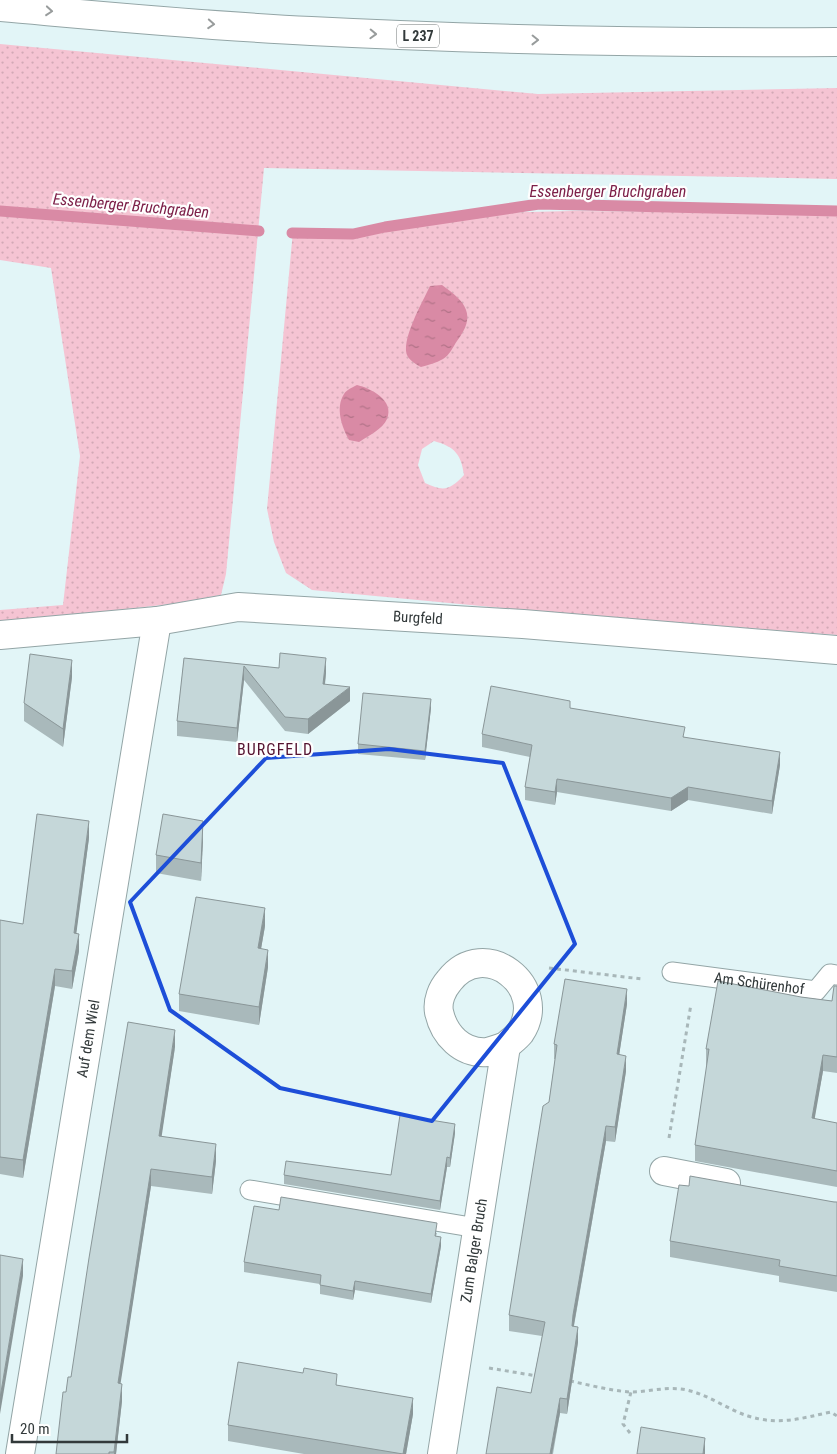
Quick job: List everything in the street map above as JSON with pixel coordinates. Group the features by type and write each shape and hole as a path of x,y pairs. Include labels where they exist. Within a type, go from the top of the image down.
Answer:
{"main road":[{"name":"L 237","path":"0,7 309,31 527,40 837,42"},
{"name":"Burgfeld","path":"0,635 157,622 238,607 523,624 837,650"},
{"name":"Auf dem Wiel","path":"20,1454 157,622"},
{"path":"488,962 506,968 520,981 527,998 527,1017 520,1034 506,1046 488,1052 469,1050 453,1041 442,1026 438,1007 442,989 454,974 469,965 488,962"},
{"name":"Zum Balger Bruch","path":"442,1454 506,1046"},
{"path":"664,1171 750,1187"}],"lane":[{"name":"Am Schürenhof","path":"672,972 816,990 830,974 837,975"},
{"path":"250,1190 477,1228"}],"path":[{"path":"520,981 548,968 661,981 672,972"},
{"path":"664,1171 696,976"},
{"path":"456,1362 544,1377"},
{"path":"563,1380 631,1392 682,1389 706,1397 748,1416 773,1421 799,1420 831,1412 837,1416"},
{"path":"630,1433 623,1424 631,1392"}],"highlighted area":[{"path":"389,749 503,763 575,944 432,1121 280,1088 170,1010 130,902 266,758"}],"shaded area":[{"path":"0,44 538,94 837,88 837,179 264,168 226,574 221,595 171,604 0,623 0,610 63,605 80,456 51,268 0,260"},
{"path":"572,211 837,213 837,635 543,612 312,590 286,573 274,542 267,509 293,231 375,230 434,214","holes":["434,441 456,452 461,462 464,475 455,484 446,488 437,488 425,483 418,465 422,449"]}],"water":[{"path":"442,285 463,303 467,316 466,324 463,332 447,356 438,362 421,367 408,357 406,351 409,332 430,286"},
{"path":"357,385 380,396 388,406 389,412 382,426 359,442 349,440 342,423 340,411 341,399 344,394"}],"building":[{"path":"280,653 326,658 323,684 350,687 308,719 285,717 244,666 237,728 177,721 184,658 279,668"},
{"path":"30,654 72,660 63,729 24,703"},
{"path":"491,686 570,701 570,708 685,727 683,737 780,752 772,801 688,787 671,798 557,779 555,792 525,787 532,745 482,734"},
{"path":"363,693 431,699 425,751 358,744"},
{"path":"37,814 89,821 74,933 79,934 72,971 55,969 23,1160 0,1157 0,920 23,924"},
{"path":"163,814 203,821 201,863 156,855"},
{"path":"196,897 265,908 258,948 268,950 259,1007 179,994"},
{"path":"565,979 627,989 617,1054 626,1056 615,1127 606,1126 573,1315 572,1326 578,1327 567,1399 560,1398 550,1454 486,1454 497,1387 531,1393 545,1322 509,1315 543,1106 549,1102 557,1045 554,1044"},
{"path":"718,981 832,1001 834,986 837,986 837,1057 823,1055 812,1118 837,1123 837,1171 695,1145 709,1049 706,1049"},
{"path":"128,1022 175,1030 159,1136 216,1144 212,1177 151,1169 118,1383 122,1384 114,1452 109,1452 109,1454 56,1454 63,1392 66,1392 68,1377 71,1377"},
{"path":"400,1115 455,1124 450,1158 447,1157 440,1201 284,1175 286,1161 391,1175"},
{"path":"690,1176 837,1202 837,1276 779,1266 780,1260 670,1241 679,1185 689,1186"},
{"path":"281,1197 437,1223 435,1236 441,1237 431,1294 355,1281 353,1291 320,1285 321,1275 244,1262 254,1206 279,1210"},
{"path":"0,1255 23,1259 0,1398"},
{"path":"238,1362 303,1373 304,1368 337,1374 336,1385 413,1398 403,1454 228,1425"},
{"path":"641,1427 705,1438 703,1454 637,1454"}],"waterway":[{"name":"Essenberger Bruchgraben","path":"292,233 353,234 385,227 539,204 837,211"},
{"name":"Essenberger Bruchgraben","path":"0,211 259,231"}],"district":[{"name":"BURGFELD","path":"275,749"}]}
